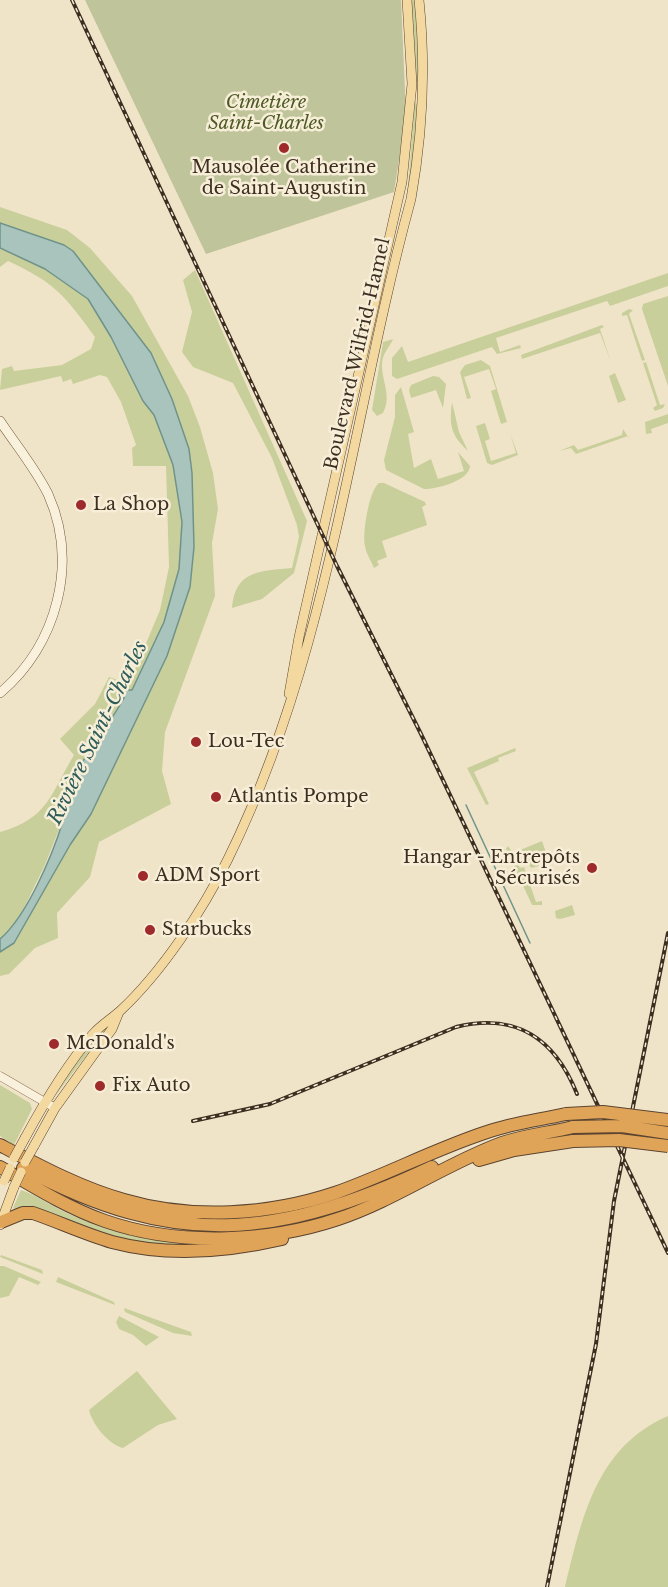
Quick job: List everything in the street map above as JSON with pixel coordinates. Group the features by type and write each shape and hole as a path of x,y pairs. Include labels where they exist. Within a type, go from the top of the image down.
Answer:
{"highway":[{"path":"0,1145 84,1186 125,1200 173,1209 219,1212 267,1209 335,1193 447,1147 509,1125 566,1114 603,1112 668,1119"},
{"path":"26,1170 106,1207 169,1222 247,1224 353,1202 462,1154 573,1127 622,1126 668,1133"},
{"path":"457,1163 573,1141 619,1140 668,1146"},
{"path":"1,1224 23,1213 33,1213 110,1241 176,1251 217,1250 255,1244 291,1237 308,1228 369,1207 495,1146"},
{"path":"318,1211 397,1176 447,1147"},
{"path":"0,1167 89,1214 138,1230 179,1236 219,1237 308,1228"}],"main road":[{"name":"Boulevard Wilfrid-Hamel","path":"287,709 299,637 402,182 412,84 407,0"},
{"name":"Boulevard Wilfrid-Hamel","path":"2,1185 44,1102 93,1035 105,1021 119,1012 176,945 210,892 245,824 287,709 310,640 411,199 423,96 419,0"},
{"path":"0,421 36,472 48,494 60,533 62,563 57,604 44,637 24,669 0,693"},
{"name":"Boulevard Wilfrid-Hamel","path":"1,1224 14,1187 26,1170 34,1146 55,1108 112,1029 119,1012"}],"street":[{"path":"0,1076 55,1108"}],"green space":[{"name":"Cimetière Saint-Charles","path":"85,0 401,0 406,114 394,192 206,254"},
{"path":"410,0 415,0 418,32 418,82 415,81"},
{"path":"415,101 418,106 415,149 408,187"},
{"path":"0,207 67,230 90,248 132,296 188,396 200,427 213,473 218,509 212,543 215,596 165,732 162,771 171,804 99,842 90,877 57,913 58,938 35,948 9,974 0,976 0,952 14,943 70,845 91,814 167,656 190,587 194,547 192,473 64,245 0,223"},
{"path":"0,248 45,269 88,299 111,337 143,401 154,415 173,465 182,522 179,569 164,622 132,691 124,698 114,718 74,777 62,822 44,867 19,918 0,939 0,832 29,820 46,803 74,755 60,739 95,704 109,677 129,684 160,610 169,567 166,466 133,466 132,448 136,445 121,402 107,377 100,375 73,384 71,379 63,382 61,376 0,390 2,369 12,366 14,371 62,365 91,349 95,337 76,311 49,284 8,261 0,267"},
{"path":"195,270 307,521 294,573 262,599 232,608 234,595 244,579 260,572 292,568 299,537 297,525 272,458 233,383 193,367 182,352 192,312 183,280"},
{"path":"668,273 668,286 610,306 607,301 496,338 500,352 520,345 521,348 497,354 492,347 397,379 392,376 392,358 402,346 408,362"},
{"path":"668,296 668,386 642,309 643,304"},
{"path":"629,309 633,310 629,314 645,360 642,361 627,315 622,316 622,313"},
{"path":"602,325 604,327 600,329 611,362 600,333 522,359 521,355"},
{"path":"393,339 382,361 387,395 386,407 383,413 377,416 372,410 383,342"},
{"path":"481,360 490,366 507,422 501,424 491,391 496,389 489,369 464,377 471,398 467,399 460,372 465,365"},
{"path":"646,362 660,405 665,404 663,408 655,411 653,408 657,405 643,363"},
{"path":"615,373 626,400 618,403 609,376"},
{"path":"433,376 439,377 446,384 443,408 436,390 411,398 409,390 411,385"},
{"path":"401,387 414,432 408,434 414,468 431,459 438,479 464,471 458,452 470,466 464,476 458,480 437,488 424,489 386,470 384,460 395,417 395,395"},
{"path":"452,402 459,432 468,451 452,430"},
{"path":"668,414 668,423 651,429 652,433 646,434 645,422"},
{"path":"485,423 490,439 485,441 491,461 516,453 510,433 518,455 492,465 487,463 476,426"},
{"path":"623,429 628,436 576,454 571,448 559,451 574,445 578,450 622,435"},
{"path":"379,483 384,483 425,502 426,505 422,507 427,525 382,541 387,557 377,561 379,565 374,568 365,546 365,523 375,487"},
{"path":"515,748 516,751 498,758 499,761 474,772 489,804 486,805 467,768"},
{"path":"542,841 547,855 537,858 539,866 531,868 525,858 511,861 506,849 508,846 513,853"},
{"path":"518,864 520,868 524,867 536,902 542,901 542,905 532,905 514,866"},
{"path":"572,905 575,915 556,918 555,911"},
{"path":"105,1031 55,1096 80,1057"},
{"path":"0,1085 30,1103 32,1109 14,1145 0,1136"},
{"path":"21,1190 71,1215 106,1228 161,1240 217,1244 217,1247 149,1246 16,1211 13,1208"},
{"path":"1,1255 42,1270 43,1274 0,1257"},
{"path":"0,1266 41,1282 38,1285 19,1277 9,1296 0,1298"},
{"path":"58,1277 114,1302 115,1305 56,1282"},
{"path":"124,1308 191,1332 192,1336 173,1333 125,1312"},
{"path":"119,1316 159,1337 146,1346 133,1335 119,1329 116,1322"},
{"path":"137,1371 177,1419 158,1425 123,1448 112,1443 102,1433 89,1410"},
{"path":"668,1416 668,1587 565,1587 586,1511 608,1466 624,1446 644,1429"}],"water":[{"name":"Rivière Saint-Charles","path":"0,223 64,245 73,251 151,353 172,399 189,449 194,547 190,587 167,656 91,814 70,845 14,943 0,952 0,939 20,916 45,868 63,821 74,776 124,698 123,694 126,690 132,690 164,622 179,569 182,522 173,465 154,415 143,401 111,337 88,299 45,269 0,248"}],"waterway":[{"path":"466,805 530,943"}],"railway":[{"path":"72,0 337,566 421,734 668,1253"},
{"path":"547,1587 596,1344 614,1201 668,933"},
{"path":"193,1121 270,1104 456,1027 478,1023 497,1023 531,1034 557,1058 577,1094"}],"place":[{"name":"Mausolée Catherine de Saint-Augustin","path":"284,148"},
{"name":"La Shop","path":"81,505"},
{"name":"Lou-Tec","path":"196,742"},
{"name":"Atlantis Pompe","path":"216,797"},
{"name":"Hangar - Entrepôts Sécurisés","path":"592,868"},
{"name":"ADM Sport","path":"143,876"},
{"name":"Starbucks","path":"150,930"},
{"name":"McDonald's","path":"54,1044"},
{"name":"Fix Auto","path":"100,1086"}]}
